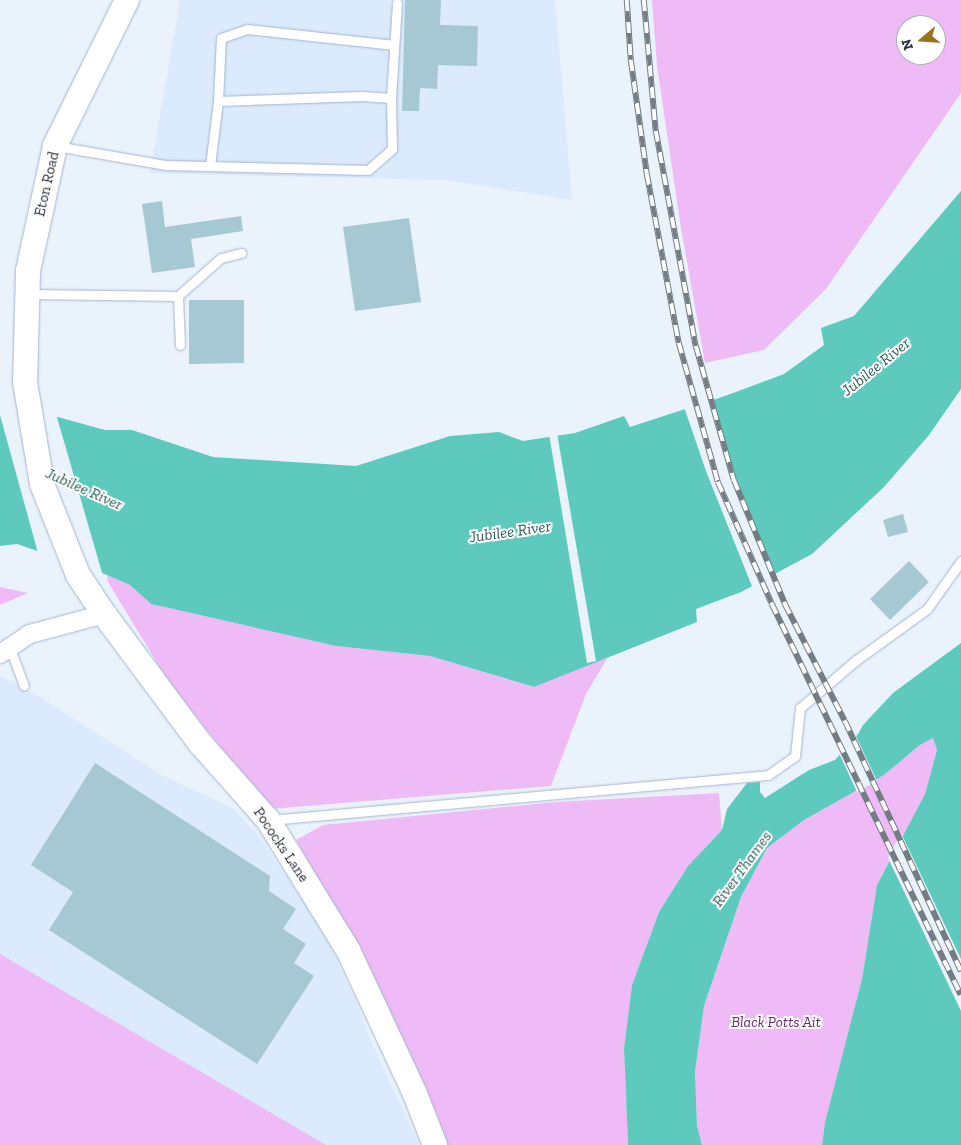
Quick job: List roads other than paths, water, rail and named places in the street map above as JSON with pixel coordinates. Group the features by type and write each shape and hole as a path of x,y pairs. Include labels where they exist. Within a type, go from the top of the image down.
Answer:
{"main road":[{"name":"Eton Road","path":"78,574 42,484 25,382 28,271 56,146 127,0"},
{"name":"Pococks Lane","path":"78,574 104,614 199,742 268,820 348,950 415,1094 435,1145"}],"street":[{"path":"5,651 30,634 104,614"}],"lane":[{"path":"56,146 166,165 368,170 392,149 391,98 397,3"},
{"path":"210,166 218,101 221,38 247,29 394,45"},
{"path":"218,101 362,96 391,98"},
{"path":"28,294 178,296 221,258 241,253"},
{"path":"178,296 180,344"},
{"path":"268,820 768,775 795,756 800,708 855,661 927,609 961,561"},
{"path":"5,651 24,686"}],"water":[{"name":"Jubilee River","path":"961,191 961,389 929,435 884,487 812,554 741,592 696,609 697,622 534,687 430,656 336,646 151,604 130,585 107,575 17,544 0,546 0,401 105,430 132,430 213,457 356,466 450,436 499,432 523,441 575,433 624,416 630,427 725,396 784,374 824,345 821,328 854,316"},
{"name":"River Thames","path":"961,643 961,1145 822,1145 825,1122 862,979 877,885 925,794 937,750 933,738 920,745 884,775 804,820 767,848 741,897 704,1006 695,1072 697,1126 702,1145 628,1145 624,1048 632,985 659,912 688,866 722,830 727,809 747,783 760,782 760,792 765,798 809,770 835,760 858,734 863,725 893,693"}],"railway":[{"path":"627,0 631,60 647,174 679,343 718,482 772,604 961,995"},
{"path":"644,0 656,131 696,346 734,480 785,604 845,721 961,971"}],"park label":[{"name":"Black Potts Ait","path":"776,1023"}]}
